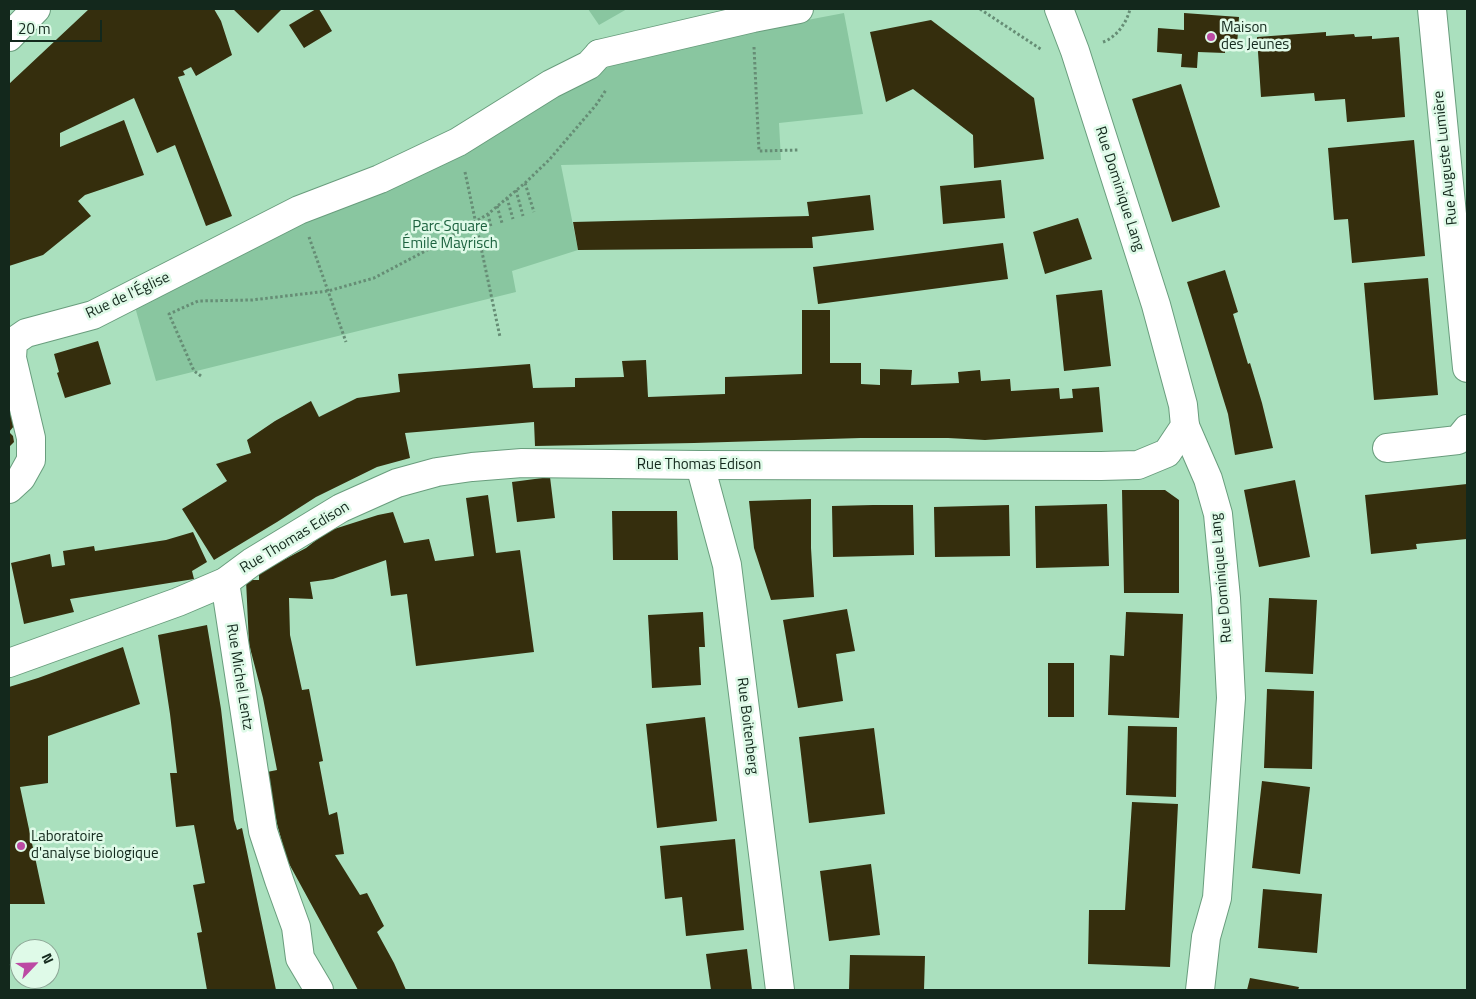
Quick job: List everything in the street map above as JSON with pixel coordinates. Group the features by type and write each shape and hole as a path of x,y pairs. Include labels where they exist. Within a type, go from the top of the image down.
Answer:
{"street":[{"path":"9,37 36,9"},
{"path":"299,210 380,179 458,142 551,84 589,65 598,54 799,9"},
{"name":"Rue Dominique Lang","path":"1059,9 1075,51 1156,305 1182,405 1185,426 1208,479 1218,514 1226,598 1231,698 1217,898 1206,936 1200,990"},
{"name":"Rue Auguste Lumière","path":"1432,9 1467,368"},
{"name":"Rue de l'Église","path":"9,489 21,478 31,460 31,438 12,358 13,342 26,333 93,315 299,210"},
{"name":"Rue Thomas Edison","path":"225,582 252,562 341,508 397,483 437,472 522,463 1138,465 1167,453 1185,426"},
{"path":"1387,448 1458,440 1467,429"},
{"name":"Rue Boitenberg","path":"700,465 727,566 780,990"},
{"path":"9,663 178,602 225,582"},
{"name":"Rue Michel Lentz","path":"225,582 263,831 296,927 300,958 319,990"}],"path":[{"path":"980,9 1046,53"},
{"path":"1101,42 1108,40 1122,28 1130,9"},
{"path":"753,18 759,151 799,150"},
{"path":"201,376 194,371 169,314 198,301 252,300 328,291 374,278 431,248 488,214 550,160 596,105 616,77 630,47"},
{"path":"458,142 500,337"},
{"path":"525,183 534,212"},
{"path":"516,190 523,216"},
{"path":"506,198 512,219"},
{"path":"497,206 502,223"},
{"path":"299,210 346,342"},
{"path":"488,214 491,226"}],"green space":[{"path":"588,9 627,9 599,25"},
{"name":"Parc Square Émile Mayrisch","path":"844,13 863,114 779,123 781,160 561,165 578,250 512,271 516,292 156,381 135,307 556,92 617,63 692,42"}],"building":[{"path":"89,9 214,9 221,21 232,55 196,76 191,67 183,71 185,75 178,77 232,216 206,226 175,145 157,153 134,98 60,133 60,147 124,120 144,175 85,195 78,201 91,216 43,255 9,266 9,84"},
{"path":"233,9 282,9 258,33"},
{"path":"319,9 332,31 304,48 289,25"},
{"name":"Maison des Jeunes","path":"1184,13 1239,17 1237,46 1225,45 1225,53 1198,52 1197,68 1181,67 1182,54 1157,52 1158,28 1184,30"},
{"path":"931,20 1034,98 1044,159 974,168 973,135 913,89 886,102 870,32"},
{"path":"1326,32 1326,36 1354,34 1355,37 1372,36 1372,39 1399,37 1405,117 1347,122 1345,99 1315,101 1314,93 1261,97 1257,37"},
{"path":"1181,84 1220,207 1172,222 1132,99"},
{"path":"1414,140 1425,256 1352,263 1348,219 1334,220 1328,148"},
{"path":"1001,180 1005,218 943,224 940,186"},
{"path":"870,195 874,230 812,237 813,248 578,250 573,222 809,216 807,202"},
{"path":"1078,218 1092,259 1045,274 1033,232"},
{"path":"1003,243 1008,279 818,304 813,267"},
{"path":"1225,270 1238,312 1233,314 1262,403 1273,448 1235,455 1228,414 1187,282"},
{"path":"1428,278 1438,395 1374,400 1364,283"},
{"path":"1102,290 1111,366 1064,371 1056,295"},
{"path":"802,310 830,310 830,363 861,363 861,384 880,385 880,369 912,370 911,385 959,383 958,372 980,370 981,381 1010,379 1011,391 1059,388 1060,399 1073,398 1072,389 1099,387 1103,432 985,440 861,438 535,446 534,422 405,433 410,458 377,467 316,497 214,560 182,509 227,481 216,464 251,453 247,440 275,421 311,401 319,417 357,398 400,392 398,374 530,364 533,388 575,387 575,378 624,377 622,361 646,360 648,397 725,394 725,377 802,374"},
{"path":"98,341 111,384 65,398 57,373 59,372 54,354"},
{"path":"9,408 14,426 9,432"},
{"path":"9,432 13,436 14,442 9,447"},
{"path":"550,477 555,518 517,522 512,482"},
{"path":"1295,480 1310,557 1259,567 1244,490"},
{"path":"1467,484 1467,539 1416,544 1417,549 1371,554 1365,495"},
{"path":"1122,490 1165,490 1179,500 1179,593 1124,593"},
{"path":"488,495 496,553 520,550 534,652 416,666 407,594 391,596 386,560 333,579 310,582 313,599 289,598 290,635 302,690 309,689 323,761 319,762 329,815 337,812 344,854 335,855 360,895 367,893 384,926 377,932 406,990 358,990 287,860 277,824 267,772 277,770 263,698 249,644 246,580 259,580 259,573 306,548 328,531 393,512 404,543 429,539 435,561 474,556 466,498"},
{"path":"811,499 814,597 771,600 754,548 749,501"},
{"path":"1107,504 1109,566 1036,568 1035,506"},
{"path":"913,505 914,555 833,557 832,506"},
{"path":"1009,505 1010,556 935,557 934,507"},
{"path":"612,511 677,511 678,560 613,560"},
{"path":"193,532 207,562 192,571 194,579 70,599 74,612 24,624 11,563 50,554 52,567 65,565 63,551 94,546 95,551 166,540"},
{"path":"1269,598 1317,600 1313,674 1265,672"},
{"path":"847,609 855,651 836,654 843,701 798,708 783,620"},
{"path":"703,612 705,647 699,647 701,685 652,688 648,615"},
{"path":"1126,612 1183,614 1179,718 1108,715 1110,655 1124,656"},
{"path":"207,625 221,709 234,820 237,830 242,828 276,990 207,990 197,933 202,932 193,885 205,883 194,825 176,827 170,773 177,773 158,635"},
{"path":"123,647 140,704 48,736 48,783 20,787 45,904 9,904 9,687"},
{"path":"1048,663 1074,663 1074,717 1048,717"},
{"path":"1267,689 1314,691 1312,769 1264,768"},
{"path":"705,717 717,821 657,828 646,724"},
{"path":"1128,726 1177,727 1176,797 1126,795"},
{"path":"874,728 885,814 809,823 799,737"},
{"path":"1262,781 1310,787 1300,874 1252,868"},
{"path":"1132,802 1178,804 1170,967 1088,964 1089,910 1125,910"},
{"path":"735,839 744,930 686,936 682,897 665,899 660,846"},
{"path":"871,864 880,935 829,941 820,871"},
{"path":"1263,889 1322,894 1317,953 1258,948"},
{"path":"747,949 752,990 711,990 706,954"},
{"path":"850,955 925,956 924,990 849,990"},
{"path":"1250,978 1299,987 1298,990 1247,990"}],"place":[{"name":"Maison des Jeunes","path":"1211,37"},
{"name":"Laboratoire d'analyse biologique","path":"21,846"}]}
